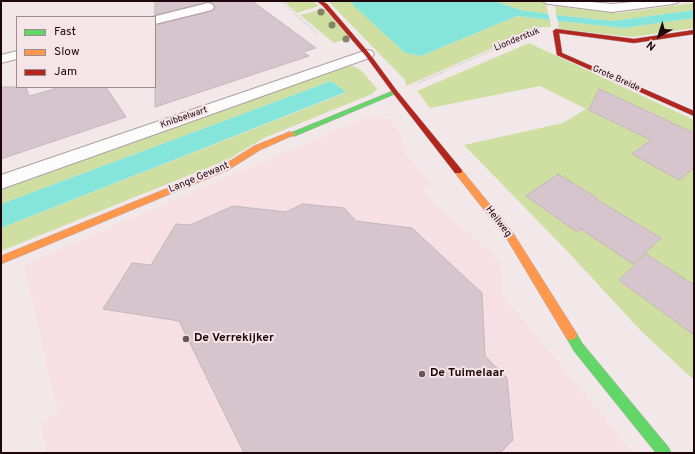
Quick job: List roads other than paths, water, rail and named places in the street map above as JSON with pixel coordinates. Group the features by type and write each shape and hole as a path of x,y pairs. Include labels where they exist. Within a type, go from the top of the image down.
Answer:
{"street":[{"name":"Heilweg","path":"319,1 325,5 367,54 395,92 510,236 578,346 664,453"},
{"path":"549,1 612,8 673,1"},
{"path":"156,20 208,7"},
{"name":"Grote Breide","path":"694,32 634,41 556,31 559,54 694,114"},
{"name":"Knibbelwart","path":"1,182 367,54"},
{"path":"1,59 16,55"},
{"name":"Lange Gewant","path":"1,260 226,168 263,145 395,92"}],"water":[{"path":"358,1 494,1 521,10 548,14 550,20 517,16 421,56 405,53 351,3"},
{"path":"694,10 694,18 624,28 558,21 556,15 614,21"},
{"path":"331,81 346,92 1,228 1,204"}],"place":[{"name":"De Verrekijker","path":"186,339"},
{"name":"De Tuimelaar","path":"422,374"}]}
